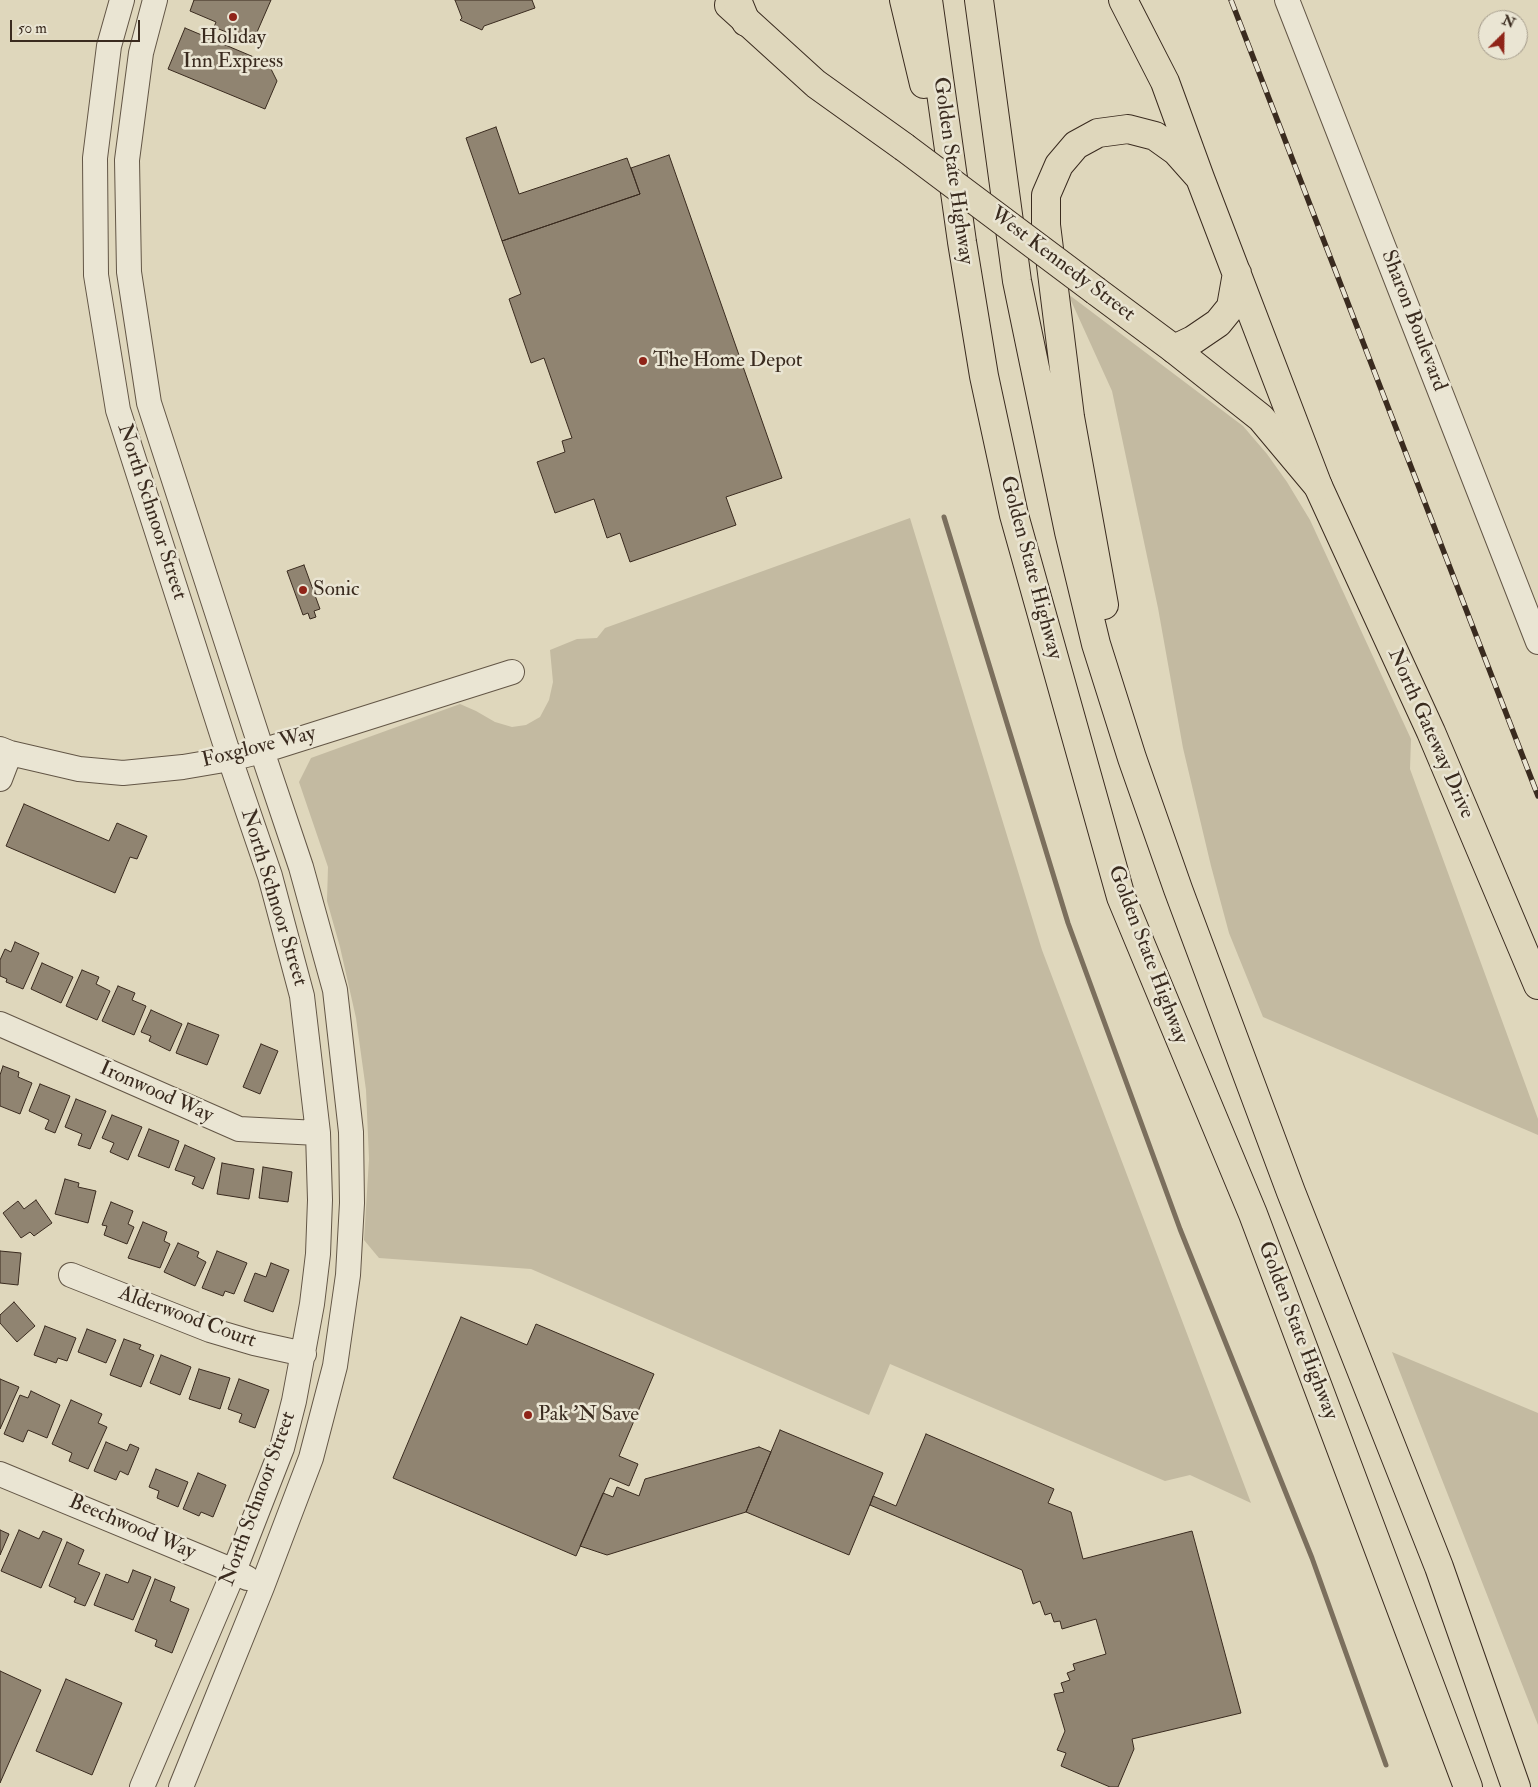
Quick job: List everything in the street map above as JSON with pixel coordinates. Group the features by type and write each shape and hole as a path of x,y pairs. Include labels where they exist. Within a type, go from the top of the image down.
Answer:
{"main road":[{"name":"West Kennedy Street","path":"724,0 742,11 816,84 1096,290 1261,418 1318,486"},
{"path":"904,0 962,242"},
{"name":"Golden State Highway","path":"928,0 962,242 984,376 1014,515 1121,897 1253,1214 1468,1787"},
{"path":"979,0 1017,281 1073,550 1096,644 1132,758 1178,889 1291,1192 1439,1567 1513,1779"},
{"path":"1123,0 1165,82 1318,486"},
{"path":"1132,758 1070,417 1046,224 1046,194 1059,165 1076,145 1098,133 1128,129 1155,136 1176,151 1200,178"},
{"path":"1174,349 1193,340 1218,323 1231,307 1237,273"},
{"name":"North Gateway Drive","path":"1318,486 1431,732 1538,985"}],"street":[{"name":"North Schnoor Street","path":"122,0 109,46 95,158 96,275 113,381 118,410 230,759 270,876 302,996 318,1133 320,1200 318,1254 312,1304 304,1354 282,1448 234,1571 142,1787"},
{"path":"139,0 131,30 141,53"},
{"name":"North Schnoor Street","path":"155,0 141,53 127,160 129,272 149,403 301,867 334,990 351,1132 352,1203 348,1275 335,1366 311,1458 262,1587 181,1787"},
{"name":"Sharon Boulevard","path":"1287,0 1538,642"},
{"path":"113,381 130,400 149,465 175,483"},
{"name":"Foxglove Way","path":"5,751 79,769 123,773 183,767 262,751 512,672"},
{"path":"0,779 5,751"},
{"name":"Ironwood Way","path":"0,1024 239,1129 318,1133"},
{"name":"Alderwood Court","path":"71,1275 210,1330 254,1343 304,1354"},
{"name":"Beechwood Way","path":"0,1474 234,1571 262,1587"}],"shaded area":[{"path":"1068,294 1243,426 1267,454 1287,482 1310,520 1411,739 1410,769 1538,1119 1538,1135 1263,1017 1229,933 1211,866 1183,748 1158,608 1112,391"},
{"path":"910,518 1042,950 1251,1503 1190,1475 1165,1481 890,1364 869,1415 531,1269 379,1258 364,1240 369,1159 366,1090 356,1018 340,947 327,901 328,867 299,782 311,758 460,704 495,722 512,727 526,725 540,717 549,700 553,682 550,650 577,639 597,638 605,628"},
{"path":"1392,1352 1538,1413 1538,1725"}],"building":[{"name":"Holiday Inn Express","path":"194,0 271,0 254,39 245,35 243,39 214,27 216,22 190,11"},
{"path":"455,0 532,0 535,8 484,26 482,30 460,20 462,18"},
{"path":"185,28 268,63 277,81 265,109 168,69"},
{"path":"496,127 519,194 627,158 640,194 502,241 466,138"},
{"name":"The Home Depot","path":"669,155 782,478 726,497 736,525 630,562 620,533 607,538 594,499 555,513 537,462 565,452 562,441 572,438 544,358 531,363 509,299 521,294 502,241 640,194 631,168"},
{"name":"Sonic","path":"304,565 320,609 314,611 316,617 310,619 308,613 303,615 287,571"},
{"path":"24,804 109,841 117,823 147,836 137,859 130,857 115,893 6,846"},
{"path":"15,942 39,953 23,989 6,982 7,979 0,976 0,960 5,949 11,952"},
{"path":"42,963 73,977 61,1003 31,989"},
{"path":"82,970 99,977 96,984 110,991 97,1020 66,1006"},
{"path":"118,986 135,993 132,1000 146,1006 134,1035 102,1021"},
{"path":"151,1010 182,1024 170,1051 149,1041 151,1036 141,1032"},
{"path":"188,1023 219,1035 207,1065 176,1053"},
{"path":"261,1044 278,1051 260,1094 243,1087"},
{"path":"3,1066 19,1072 18,1077 32,1083 20,1114 0,1106 0,1075"},
{"path":"40,1084 70,1096 55,1133 45,1129 49,1120 29,1111"},
{"path":"76,1099 106,1111 90,1149 78,1145 82,1134 65,1127"},
{"path":"112,1115 142,1127 128,1160 110,1152 114,1143 102,1138"},
{"path":"149,1129 179,1141 169,1168 138,1156"},
{"path":"185,1145 215,1158 203,1189 192,1184 195,1177 175,1170"},
{"path":"222,1163 254,1169 249,1199 217,1194"},
{"path":"263,1167 292,1172 288,1202 259,1198"},
{"path":"65,1179 79,1183 78,1187 96,1191 88,1223 55,1214"},
{"path":"36,1200 52,1223 34,1236 30,1232 21,1238 3,1213 18,1201 24,1209"},
{"path":"111,1202 133,1211 128,1224 134,1227 127,1244 104,1235 107,1226 102,1225"},
{"path":"143,1222 167,1232 164,1241 170,1244 160,1268 128,1258"},
{"path":"178,1243 199,1252 197,1257 206,1262 195,1286 164,1272"},
{"path":"0,1251 21,1253 18,1285 0,1283"},
{"path":"217,1251 247,1263 234,1294 225,1291 223,1296 202,1288"},
{"path":"271,1263 289,1270 273,1312 244,1301 255,1273 266,1277"},
{"path":"14,1302 35,1326 17,1342 0,1323 0,1315"},
{"name":"Pak 'N Save","path":"461,1317 527,1345 536,1324 654,1374 619,1456 638,1464 629,1486 610,1478 576,1556 393,1478"},
{"path":"45,1326 76,1338 67,1361 58,1358 56,1363 34,1355"},
{"path":"87,1329 116,1340 106,1363 78,1352"},
{"path":"124,1339 141,1345 139,1349 154,1355 141,1387 110,1375"},
{"path":"161,1355 191,1367 180,1395 150,1383"},
{"path":"199,1369 230,1378 220,1409 189,1399"},
{"path":"0,1379 19,1387 0,1429"},
{"path":"239,1379 269,1390 255,1428 239,1422 242,1414 228,1409"},
{"path":"31,1391 60,1405 47,1438 28,1430 23,1442 4,1434 20,1395 28,1398"},
{"path":"71,1400 102,1414 98,1423 107,1427 88,1469 69,1461 72,1453 52,1444"},
{"path":"780,1430 883,1473 849,1555 746,1512"},
{"path":"926,1434 1054,1489 1048,1503 1071,1512 1083,1559 1192,1531 1241,1713 1132,1739 1134,1749 1118,1787 1110,1787 1061,1766 1066,1753 1057,1750 1065,1731 1054,1694 1064,1692 1061,1683 1070,1680 1067,1673 1075,1670 1073,1664 1106,1654 1096,1619 1062,1629 1060,1621 1054,1622 1051,1613 1045,1615 1040,1601 1033,1604 1022,1570 870,1505 873,1496 896,1506"},
{"path":"106,1442 127,1451 130,1444 139,1448 128,1475 120,1471 116,1480 94,1471"},
{"path":"759,1447 771,1452 746,1512 607,1555 580,1546 603,1493 613,1497 617,1487 639,1496 645,1479"},
{"path":"156,1469 188,1482 178,1507 157,1498 159,1491 149,1487"},
{"path":"198,1473 226,1485 213,1517 201,1512 199,1516 183,1509"},
{"path":"0,1530 9,1534 0,1555"},
{"path":"19,1530 39,1539 43,1531 62,1539 41,1588 1,1571"},
{"path":"67,1542 84,1550 78,1564 100,1573 85,1606 74,1602 76,1598 49,1586"},
{"path":"133,1570 151,1577 133,1620 94,1605 106,1574 128,1583"},
{"path":"155,1579 175,1587 170,1601 189,1609 172,1653 155,1646 157,1640 135,1631"},
{"path":"0,1671 41,1690 0,1783"},
{"path":"66,1679 122,1703 92,1775 36,1751"}],"waterway":[{"path":"944,517 1068,923 1180,1229 1312,1558 1386,1765"}],"railway":[{"path":"1231,0 1538,796"}],"place":[{"name":"Holiday Inn Express","path":"233,17"},
{"name":"The Home Depot","path":"643,361"},
{"name":"Sonic","path":"303,590"},
{"name":"Pak 'N Save","path":"528,1415"}]}
